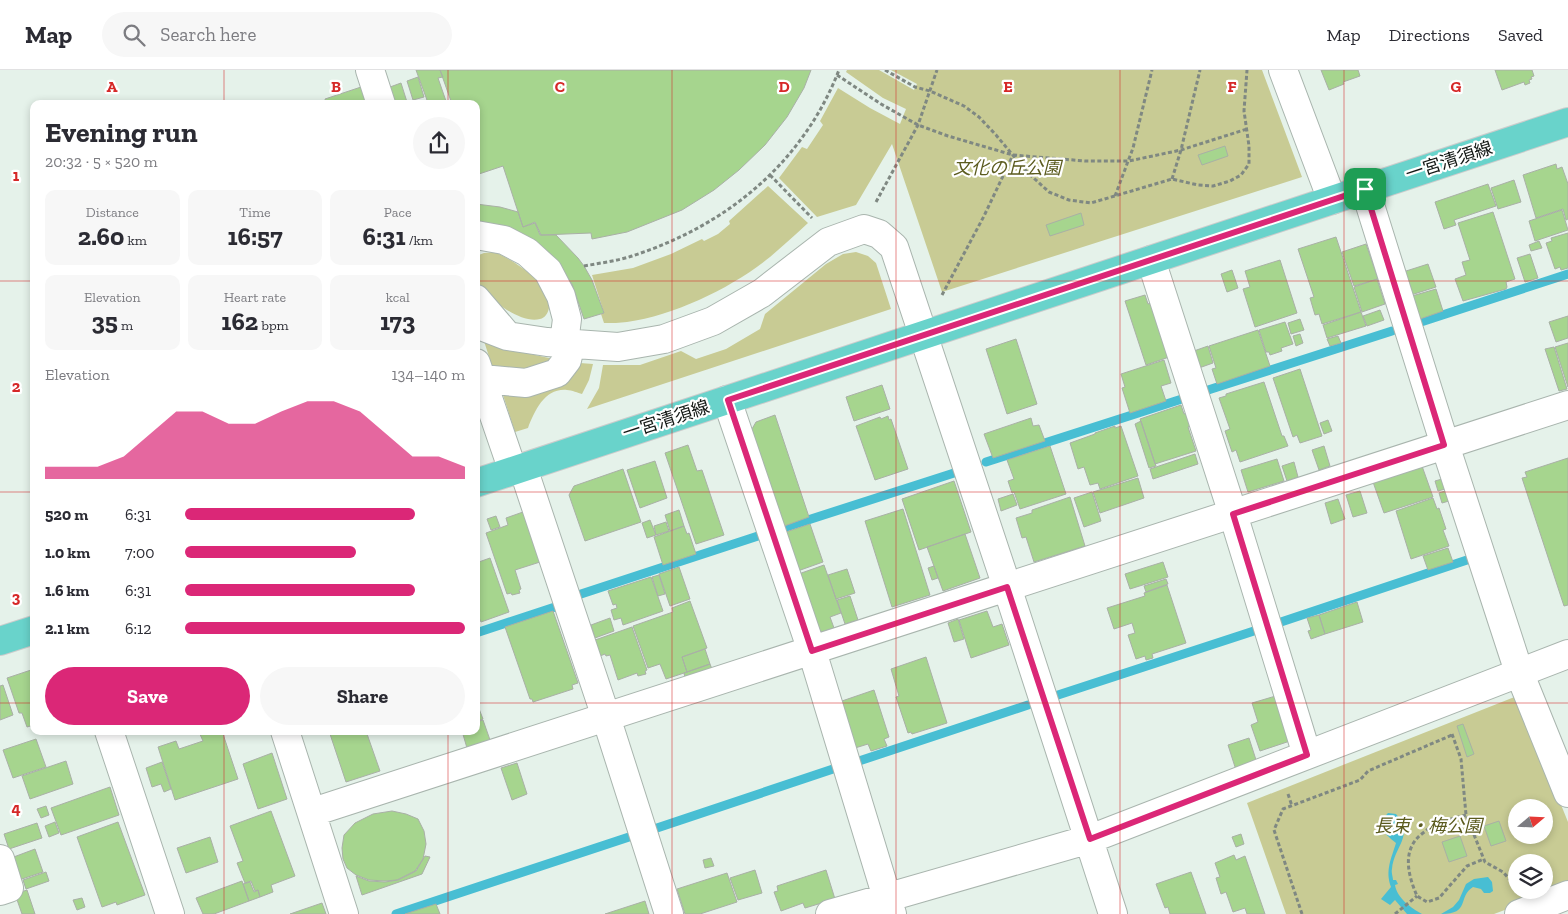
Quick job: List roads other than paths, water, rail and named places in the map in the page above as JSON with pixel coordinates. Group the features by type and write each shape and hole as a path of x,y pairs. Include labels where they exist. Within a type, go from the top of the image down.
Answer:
{"main road":[{"name":"一宮清須線","path":"480,482 1568,122"},
{"path":"0,641 30,631"}],"street":[{"path":"370,70 380,100"},
{"path":"1283,70 1332,200"},
{"path":"1365,189 1444,445 1520,672 1568,793"},
{"path":"480,326 507,336 547,342 618,347 664,339 713,320 762,292 828,242 864,229 879,234 894,247 1090,839 1113,914"},
{"path":"480,236 504,240 528,252 548,271 561,296 567,319 568,343 567,360 557,373 526,383 480,371"},
{"path":"1151,260 1233,514 1307,755"},
{"path":"480,304 507,336"},
{"path":"480,374 518,469 606,716 669,914"},
{"path":"728,400 812,651 890,906"},
{"path":"313,812 1568,405"},
{"path":"830,914 890,906 1090,839 1568,654"},
{"path":"110,735 170,914"},
{"path":"286,735 313,812 344,914"},
{"path":"0,859 9,888 0,891"},
{"path":"1519,914 1568,895"}],"water":[{"path":"1388,813 1396,814 1404,829 1404,835 1392,870 1393,880 1396,880 1398,884 1395,885 1396,890 1409,906 1422,914 1407,914 1395,900 1390,905 1381,899 1391,887 1389,870 1396,843 1385,833 1382,826 1382,822"},
{"path":"1488,877 1492,882 1493,891 1484,893 1481,889 1473,887 1465,895 1460,908 1450,913 1441,914 1453,907 1459,900 1466,884 1474,879"}],"waterway":[{"path":"1421,322 1568,274"},
{"path":"1205,391 1392,331"},
{"path":"986,462 1185,398"},
{"path":"780,529 954,473"},
{"path":"581,594 758,536"},
{"path":"1278,623 1467,560"},
{"path":"480,632 555,607"},
{"path":"1058,695 1260,629"},
{"path":"856,762 1028,705"},
{"path":"657,828 839,767"},
{"path":"396,914 629,837"}],"park label":[{"name":"文化の丘公園","path":"1007,168"},
{"name":"長束・梅公園","path":"1428,826"}]}
